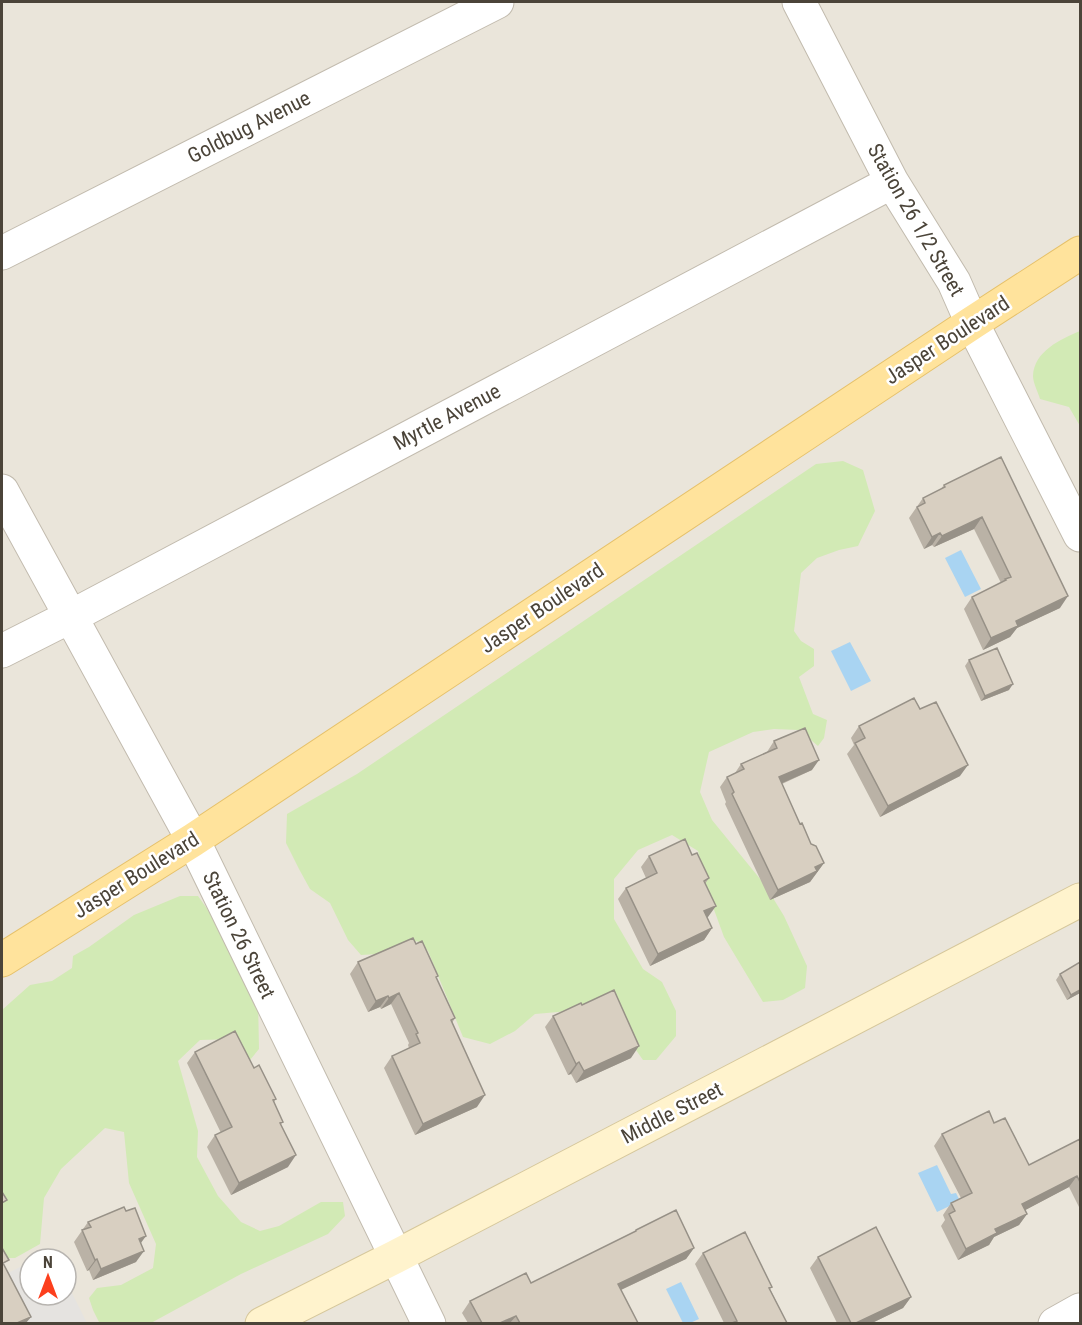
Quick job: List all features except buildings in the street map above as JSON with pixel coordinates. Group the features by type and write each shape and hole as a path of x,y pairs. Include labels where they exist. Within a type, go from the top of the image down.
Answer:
{"main road":[{"name":"Jasper Boulevard","path":"2,960 193,840 1080,253"}],"street":[{"name":"Goldbug Avenue","path":"2,253 497,2"},
{"name":"Station 26 1/2 Street","path":"799,2 892,182 951,276 972,323 1080,535"},
{"name":"Myrtle Avenue","path":"2,651 892,182"},
{"name":"Station 26 Street","path":"2,491 193,840 429,1323"},
{"name":"Middle Street","path":"262,1323 395,1257 1080,900"},
{"path":"1055,1323 1080,1310"}],"shaded area":[{"path":"2,2 1080,2 1080,1323 2,1324"},
{"path":"18,1268 18,1307 78,1307 78,1305 87,1323 20,1323 2,1276"}],"green space":[{"path":"1080,331 1080,426 1069,407 1040,399 1033,376 1043,353 1057,342"},
{"path":"843,461 863,470 875,511 858,546 817,558 801,573 794,631 801,641 814,649 814,666 799,677 813,714 827,720 824,738 818,746 799,730 774,729 753,732 709,752 700,792 712,820 765,885 784,916 807,966 805,988 783,1000 763,1002 724,937 709,896 698,851 672,835 638,850 614,879 614,919 643,969 662,982 676,1011 676,1036 656,1060 643,1060 631,1043 570,1011 535,1014 515,1031 490,1044 463,1037 428,951 417,941 396,953 361,955 348,940 330,903 310,889 299,869 286,843 287,814 357,774 816,464"},
{"path":"180,896 198,896 238,952 258,999 259,1049 250,1060 236,1039 200,1040 178,1061 198,1131 197,1157 218,1196 241,1222 260,1231 279,1226 321,1202 343,1202 345,1216 328,1234 241,1274 151,1323 100,1324 89,1298 97,1288 121,1285 153,1268 156,1244 129,1183 124,1132 105,1128 61,1169 44,1198 40,1244 35,1247 18,1247 18,1256 2,1258 2,1010 30,985 52,981 72,968 73,956 134,915"}],"water":[{"path":"961,550 981,589 965,597 945,558"},
{"path":"850,642 871,681 851,691 831,651"},
{"path":"937,1165 951,1194 956,1193 960,1201 937,1212 918,1173"},
{"path":"681,1282 699,1319 690,1323 683,1323 666,1289"}]}
